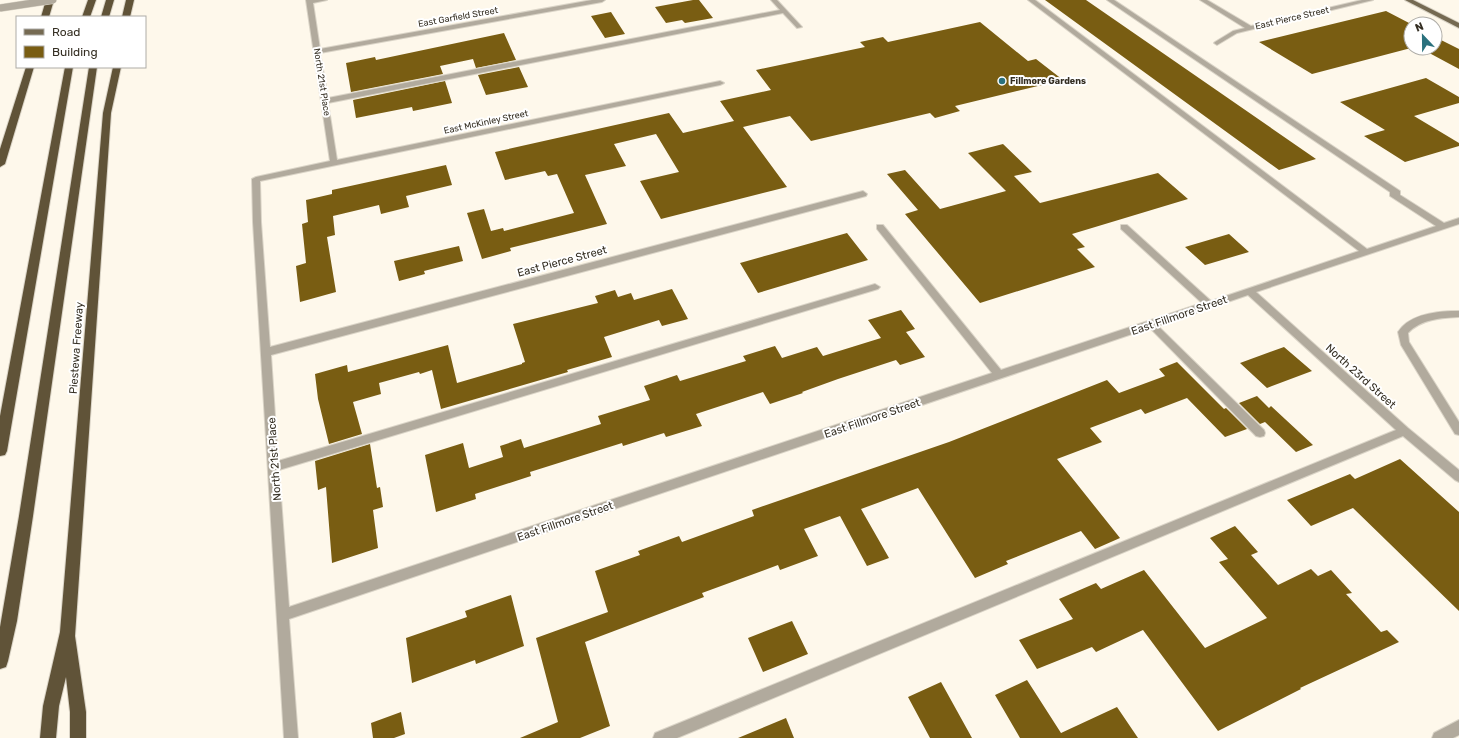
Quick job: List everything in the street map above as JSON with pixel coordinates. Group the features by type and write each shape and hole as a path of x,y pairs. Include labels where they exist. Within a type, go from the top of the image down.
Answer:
{"highway":[{"path":"45,16 50,0"},
{"path":"86,16 92,0"},
{"path":"106,16 110,0"},
{"path":"126,16 130,0"},
{"path":"0,164 30,68"},
{"path":"0,452 69,68"},
{"path":"0,661 10,621 93,68"},
{"name":"Piestewa Freeway","path":"68,632 107,120 116,68"},
{"path":"48,738 51,706 68,632"},
{"path":"68,632 78,712 78,738"}],"main road":[{"path":"1408,0 1459,26"}],"street":[{"path":"0,8 54,0"},
{"path":"309,1 324,0"},
{"name":"East Garfield Street","path":"318,51 602,0"},
{"path":"774,0 799,27"},
{"path":"1031,0 1366,252"},
{"path":"1110,0 1442,226"},
{"path":"1203,0 1250,28"},
{"name":"East Pierce Street","path":"1217,43 1235,32 1370,0"},
{"name":"North 21st Place","path":"309,1 318,51 334,163"},
{"path":"325,101 784,11"},
{"name":"East McKinley Street","path":"256,179 720,83"},
{"name":"North 21st Place","path":"256,179 257,222 267,352 291,738"},
{"name":"East Pierce Street","path":"267,352 863,194"},
{"name":"East Fillmore Street","path":"284,615 1459,221"},
{"path":"1124,227 1209,304"},
{"path":"880,228 1000,375"},
{"path":"274,467 875,288"},
{"name":"North 23rd Street","path":"1249,291 1404,431 1459,477"},
{"path":"1459,314 1441,315 1420,320 1403,332 1404,342 1459,431"},
{"path":"1151,324 1260,433"},
{"path":"660,738 1404,431"},
{"path":"1439,738 1459,727"}],"building":[{"path":"699,0 713,18 685,23 682,20 666,23 655,7"},
{"path":"1045,0 1086,0 1316,159 1279,170"},
{"path":"1386,11 1403,20 1403,50 1312,74 1259,42"},
{"path":"611,12 625,34 605,38 591,16"},
{"path":"980,22 1028,61 1036,59 1063,80 955,106 960,111 935,118 930,113 811,141 790,116 743,127 787,187 661,219 640,181 679,172 656,134 614,144 626,166 585,175 607,224 510,248 511,251 482,259 467,213 484,209 491,231 503,228 504,231 574,213 557,174 548,176 545,171 505,180 495,152 669,113 683,133 734,121 720,101 771,90 756,70 865,47 860,42 883,37 888,42"},
{"path":"504,33 516,60 476,68 473,59 440,66 443,74 351,92 346,63 375,57 376,60"},
{"path":"1443,41 1459,49 1459,69 1435,56 1443,56"},
{"path":"519,67 528,87 486,95 478,75"},
{"path":"1426,78 1459,97 1459,103 1414,116 1459,143 1459,146 1405,162 1364,136 1385,130 1340,102"},
{"path":"445,81 452,103 413,111 412,107 356,118 353,100"},
{"path":"1003,144 1032,172 1014,176 1040,203 1158,173 1188,199 1072,234 1085,247 1077,249 1095,267 980,303 905,214 918,210 887,174 905,170 940,209 1006,191 968,153"},
{"path":"446,165 452,185 406,196 409,207 381,214 379,205 333,216 335,235 327,237 336,292 300,302 296,266 306,263 302,224 308,222 306,200 332,194 332,190"},
{"path":"847,233 868,260 758,293 740,263"},
{"path":"1229,234 1249,252 1205,265 1185,247"},
{"path":"459,246 463,261 424,271 425,274 399,281 394,261"},
{"path":"672,289 688,319 662,326 659,320 604,337 612,357 567,370 568,372 441,409 432,370 379,383 381,394 353,402 362,434 329,444 318,399 315,374 347,365 348,372 448,345 457,383 525,362 513,324 598,303 595,296 615,290 618,297 631,293 634,300"},
{"path":"901,310 915,329 906,332 925,357 900,365 896,360 770,404 763,392 696,414 702,426 666,437 664,433 623,446 622,443 530,472 531,476 475,494 476,499 436,512 425,455 463,443 469,468 503,457 500,446 521,439 524,448 601,424 598,416 650,400 644,386 677,375 680,381 746,361 743,356 775,346 782,358 817,347 823,356 881,338 868,320"},
{"path":"1284,347 1312,371 1267,388 1240,363"},
{"path":"1177,362 1224,409 1226,408 1247,429 1225,437 1187,398 1145,414 1141,409 1090,428 1102,442 1057,459 1120,538 1095,549 1081,531 1006,561 1008,564 975,578 918,488 861,509 889,558 867,566 840,516 804,529 818,556 780,570 778,565 702,593 704,597 585,642 610,726 580,738 520,738 558,722 536,638 608,612 595,571 640,555 638,551 679,536 682,542 754,516 752,510 949,442 1107,380 1119,393 1165,376 1159,369"},
{"path":"1257,396 1269,408 1271,406 1313,445 1296,452 1265,422 1260,424 1239,403"},
{"path":"370,444 377,488 380,487 383,507 373,510 378,548 332,563 326,487 318,490 315,461"},
{"path":"1400,459 1459,512 1459,611 1353,508 1311,526 1287,500 1350,474 1355,479"},
{"path":"1235,526 1258,552 1251,555 1278,585 1311,569 1318,576 1331,570 1352,593 1346,594 1381,632 1387,630 1399,642 1300,688 1301,689 1218,731 1143,630 1096,652 1092,647 1037,669 1019,640 1073,619 1059,599 1096,583 1101,589 1144,570 1205,648 1267,618 1219,562 1228,559 1210,538"},
{"path":"511,595 524,646 476,664 475,660 412,683 406,638 467,617 465,611"},
{"path":"792,621 808,654 763,672 748,638"},
{"path":"1027,680 1061,733 1117,707 1138,738 1020,738 995,695"},
{"path":"941,682 972,738 930,738 908,697"},
{"path":"401,712 405,734 394,738 373,738 371,723"},
{"path":"786,718 794,738 738,738"}],"place":[{"name":"Fillmore Gardens","path":"1002,81"}]}
